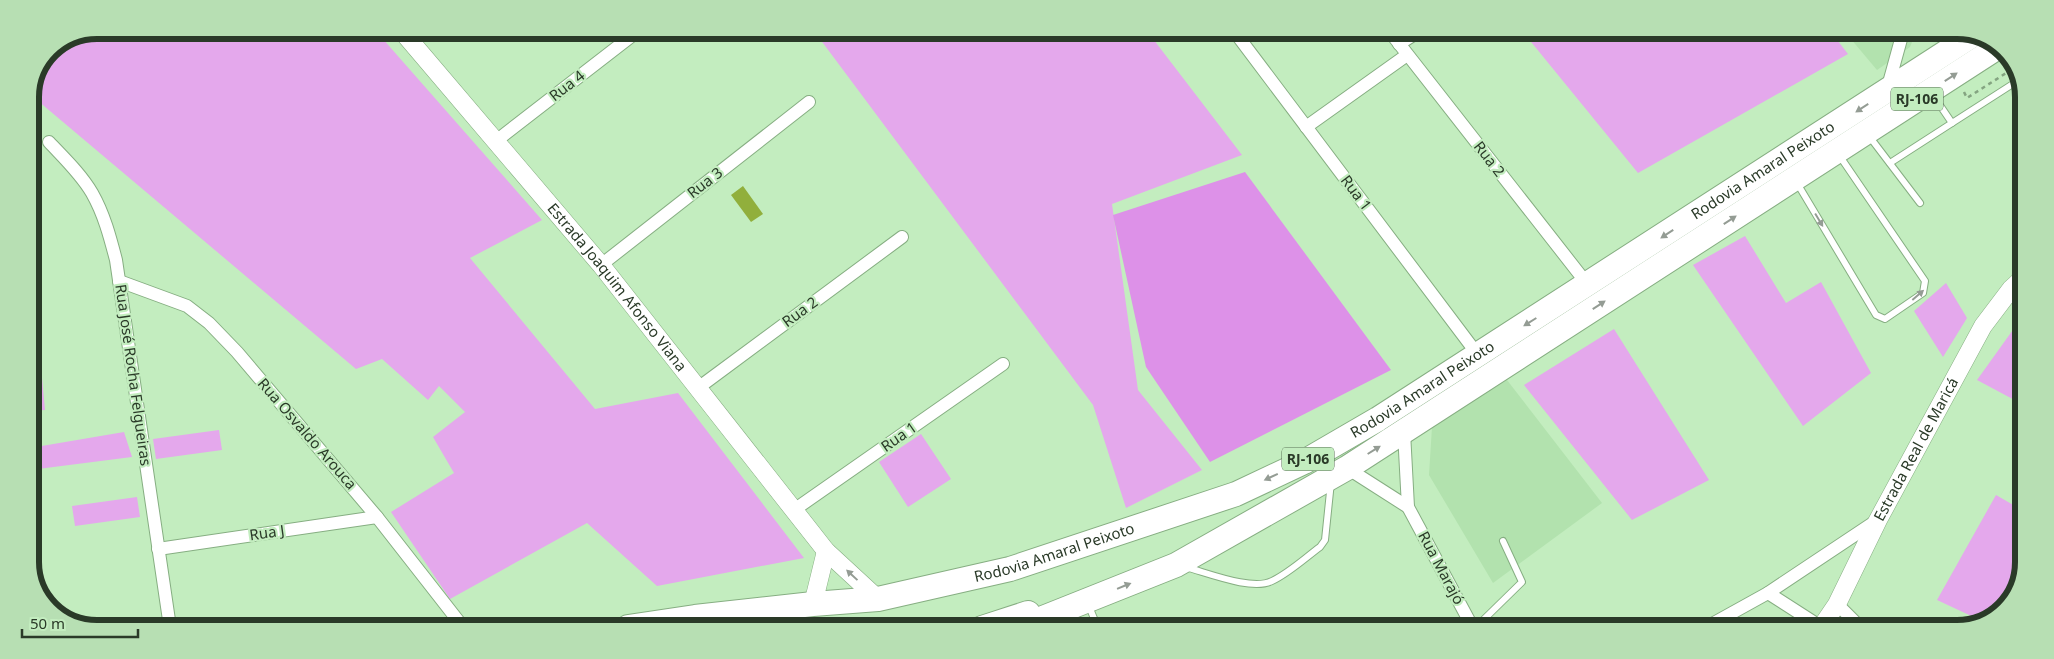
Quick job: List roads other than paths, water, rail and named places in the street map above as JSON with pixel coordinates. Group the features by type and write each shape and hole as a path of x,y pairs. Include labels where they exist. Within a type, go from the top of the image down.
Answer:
{"highway":[{"name":"Rodovia Amaral Peixoto","path":"675,620 813,604 878,599 989,575 1037,561 1236,494 1304,462 1378,419 1967,40"},
{"name":"Rodovia Amaral Peixoto","path":"1035,620 1176,565 1339,472 1404,432 1865,131 1992,51"},
{"path":"784,620 900,606 964,590 989,575"},
{"path":"1007,620 1029,613 1078,604"}],"street":[{"name":"Estrada Joaquim Afonso Viana","path":"409,39 601,265 826,551 878,599"},
{"name":"Rua 4","path":"496,140 628,39"},
{"name":"Rua 1","path":"1240,39 1478,355"},
{"name":"Rua 2","path":"1395,39 1588,285"},
{"path":"1399,44 1407,39"},
{"path":"1886,92 1901,39"},
{"path":"1306,127 1407,55"},
{"name":"Rua 3","path":"601,265 809,102"},
{"name":"Rua José Rocha Felgueiras","path":"49,142 80,175 92,192 101,210 116,260 169,620"},
{"name":"Rua 2","path":"698,388 902,237"},
{"name":"Rua Osvaldo Arouca","path":"119,281 187,306 209,323 237,352 377,517 458,620"},
{"name":"Estrada Real de Maricá","path":"1826,620 1837,604 1878,520 1983,326 2015,285"},
{"name":"Rua 1","path":"794,510 1003,364"},
{"name":"Rua Marajó","path":"1404,432 1408,507 1470,620"},
{"name":"Rua Marajó","path":"1339,472 1408,507"},
{"name":"Rua J","path":"158,549 377,517"},
{"path":"1719,620 1768,593 1878,520"},
{"path":"813,604 826,551"},
{"path":"1768,593 1808,620"},
{"path":"1837,604 1853,620"}],"lane":[{"path":"1890,163 2013,84"},
{"path":"1930,91 1952,123"},
{"path":"1865,131 1920,203"},
{"path":"1794,178 1876,315 1885,319 1923,293 1925,281 1836,150"},
{"path":"1176,565 1246,583 1258,585 1272,581 1320,548 1325,540 1339,472"},
{"path":"1482,620 1522,582 1503,541"},
{"path":"1078,604 1091,620"}]}
